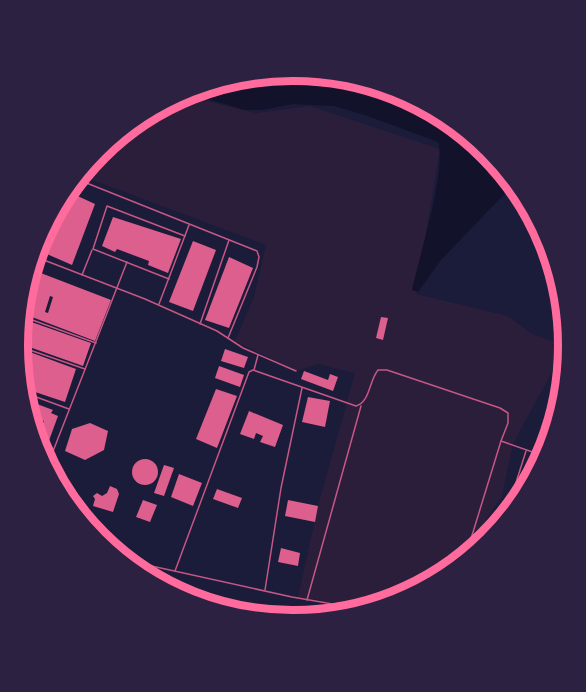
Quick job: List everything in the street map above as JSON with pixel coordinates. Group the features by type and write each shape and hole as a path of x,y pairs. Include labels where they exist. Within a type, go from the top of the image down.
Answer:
{"lane":[{"path":"85,182 257,251 259,257 228,338"},
{"path":"82,275 107,206 185,236"},
{"path":"159,305 190,224"},
{"path":"200,324 230,240"},
{"path":"93,249 169,279"},
{"path":"43,260 159,305 258,355 296,371"},
{"path":"52,454 127,262"},
{"path":"30,319 96,343"},
{"path":"28,350 85,369"},
{"path":"175,571 249,372 253,370 258,355"},
{"path":"253,370 356,406 361,405"},
{"path":"307,600 361,405 378,370 387,370 500,408 508,413 508,423 470,542"},
{"path":"264,591 281,488 302,386"},
{"path":"34,396 69,409"},
{"path":"501,441 535,453"},
{"path":"513,493 527,450"},
{"path":"143,564 341,606"}],"shaded area":[{"path":"293,81 345,87 378,96 410,109 454,136 480,159 507,191 441,260 418,292 412,290 436,192 440,155 438,142 334,106 293,104 262,110 245,110 203,98 241,87"},
{"path":"200,99 256,113 310,106 440,149 416,294 508,316 532,334 558,343 557,363 513,444 502,496 472,540 440,566 410,583 378,596 346,605 298,597 318,506 355,373 318,364 296,371 235,341 254,297 266,245 89,178 119,147 146,126"}],"building":[{"path":"76,195 95,204 72,265 46,254 56,229"},
{"path":"113,217 181,239 168,273 148,265 149,261 102,246"},
{"path":"193,241 216,250 193,311 169,302"},
{"path":"229,257 253,268 229,328 205,320"},
{"path":"40,273 111,300 95,341 30,316","holes":["50,296 53,297 48,313 45,312"]},
{"path":"381,317 388,318 383,340 376,338"},
{"path":"30,321 91,343 83,366 28,347"},
{"path":"225,349 248,357 244,368 221,361"},
{"path":"28,351 76,369 65,402 33,391"},
{"path":"219,366 244,375 240,387 215,378"},
{"path":"304,371 328,380 330,374 338,377 333,391 301,379"},
{"path":"216,389 237,396 217,448 196,439"},
{"path":"308,397 330,401 325,427 302,422"},
{"path":"35,403 53,410 51,413 58,416 48,444 42,427 44,421 40,420"},
{"path":"249,411 283,425 275,447 260,442 263,436 256,433 254,439 240,434"},
{"path":"90,423 108,431 104,450 85,460 65,451 72,429"},
{"path":"145,459 154,463 158,472 154,481 145,485 136,481 132,472 136,463"},
{"path":"164,465 174,468 164,496 154,493"},
{"path":"179,474 202,483 193,506 171,497"},
{"path":"110,486 117,489 119,494 113,512 93,506 95,499 93,496 97,493 102,496 107,493"},
{"path":"217,489 242,498 238,508 213,499"},
{"path":"143,500 157,505 150,522 136,517"},
{"path":"288,500 318,506 315,522 285,516"},
{"path":"281,548 300,553 298,566 278,562"}]}
